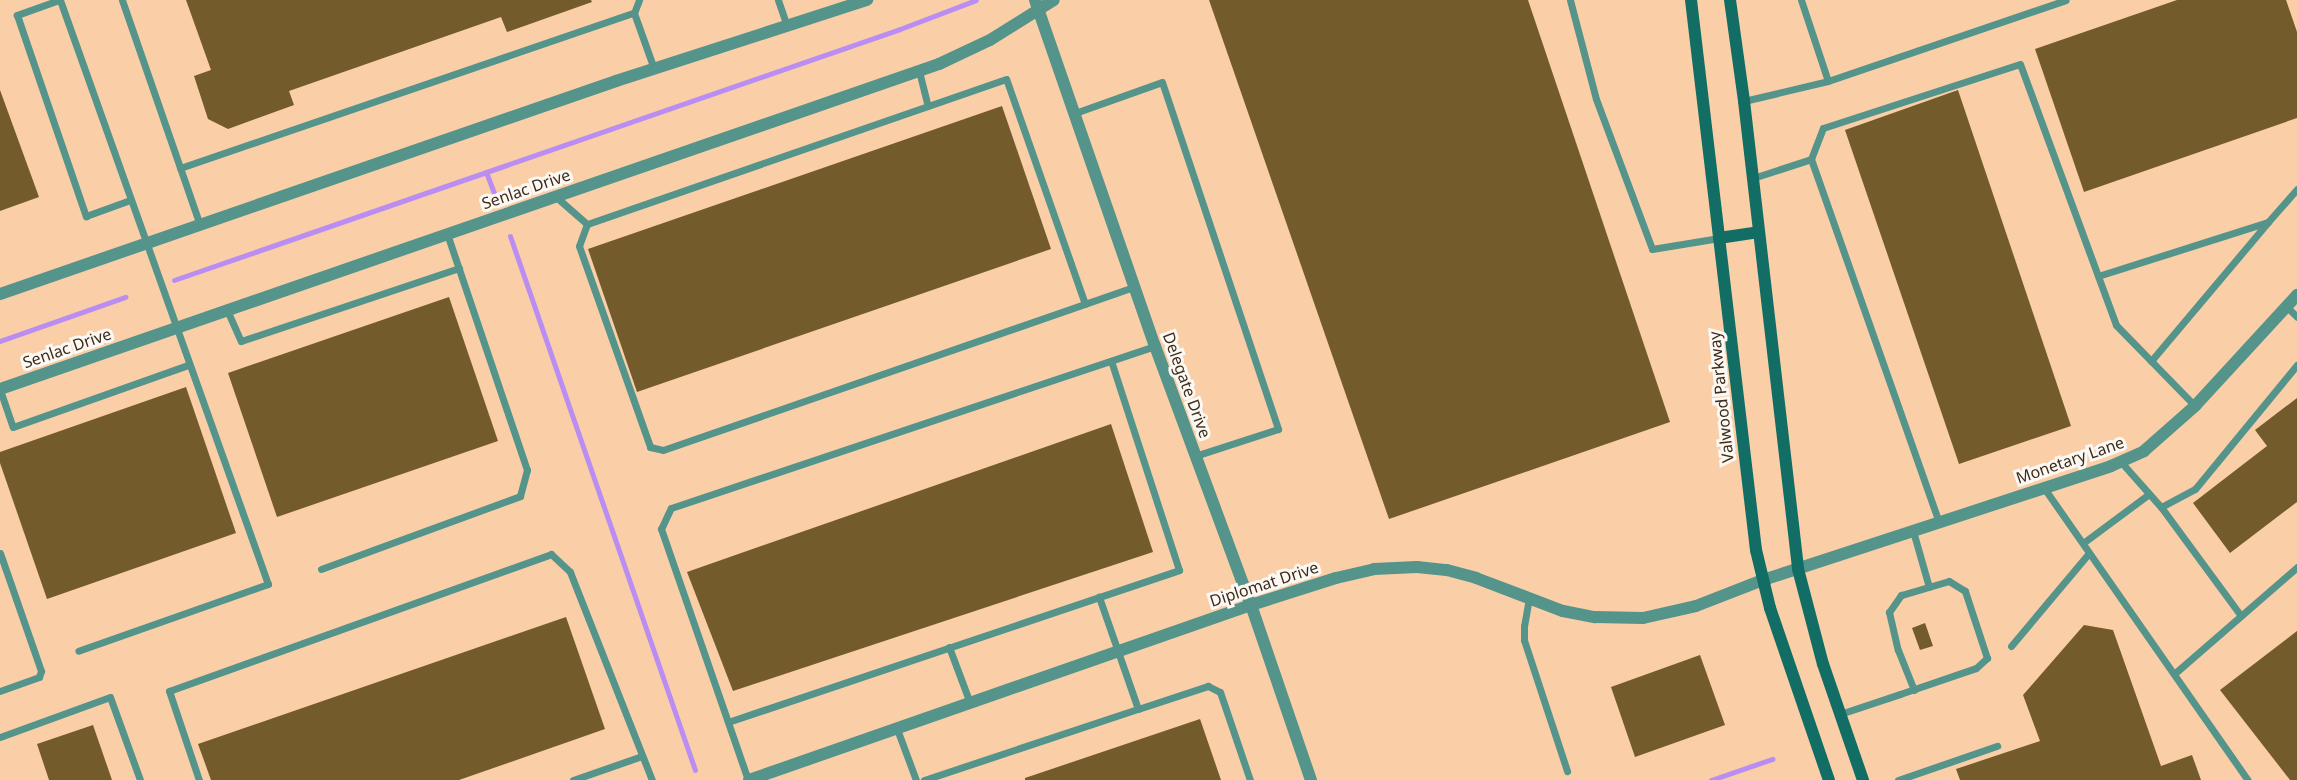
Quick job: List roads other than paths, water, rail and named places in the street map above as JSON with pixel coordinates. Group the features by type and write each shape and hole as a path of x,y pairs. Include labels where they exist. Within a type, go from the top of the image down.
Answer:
{"main road":[{"name":"Valwood Parkway","path":"1690,0 1750,510 1763,580 1829,780"},
{"path":"1730,0 1744,101 1798,569 1814,633 1863,780"},
{"path":"1719,238 1759,232"}],"street":[{"path":"0,294 654,69 867,0"},
{"name":"Senlac Drive","path":"0,389 919,70 990,40 1036,5 1054,0"},
{"name":"Delegate Drive","path":"1036,5 1155,346 1251,605 1311,780"},
{"name":"Monetary Lane","path":"1798,569 2121,462 2144,451 2196,406 2297,295"},
{"name":"Diplomat Drive","path":"749,780 1251,605 1352,573 1397,567 1461,573 1578,615 1643,618 1696,606 1798,569"}],"lane":[{"path":"78,651 268,584 188,365 60,0 17,15 86,216 130,200"},
{"path":"122,0 200,225"},
{"path":"639,0 634,13 654,69"},
{"path":"778,0 787,26"},
{"path":"1570,0 1596,99 1652,249 1719,238"},
{"path":"1801,0 1828,81"},
{"path":"1744,101 1828,81 2066,0"},
{"path":"180,168 634,13"},
{"path":"1939,522 1811,159 1823,128 2020,64 2116,325 2196,406"},
{"path":"919,70 928,106"},
{"path":"587,224 1006,78 1085,304"},
{"path":"1075,113 1162,82 1278,429 1195,456"},
{"path":"1753,178 1811,159"},
{"path":"2151,361 2297,189"},
{"path":"555,196 587,224"},
{"path":"2098,276 2268,222"},
{"path":"587,224 579,246 650,447 663,450 1134,287"},
{"path":"321,569 520,496 527,470 447,233"},
{"path":"227,310 241,341 459,268"},
{"path":"2287,307 2297,317"},
{"path":"749,780 661,529 671,508 1155,346"},
{"path":"728,722 1179,570 1111,361"},
{"path":"0,389 13,427 188,365"},
{"path":"2161,507 2195,489 2297,365"},
{"path":"2121,462 2161,507 2241,616"},
{"path":"2044,488 2248,780"},
{"path":"2083,543 2149,494"},
{"path":"1913,531 1929,587"},
{"path":"0,553 41,671 39,677 0,691"},
{"path":"2011,646 2089,553"},
{"path":"199,780 169,691 551,554 570,572 652,780"},
{"path":"2174,674 2297,567"},
{"path":"1840,714 1914,690 1976,668 1988,658 1965,591 1949,581 1901,596 1889,612 1898,650 1914,690"},
{"path":"1099,597 1138,709"},
{"path":"1529,598 1524,640 1567,771"},
{"path":"949,647 970,703"},
{"path":"924,780 1208,686 1220,692 1250,780"},
{"path":"0,737 110,697 140,780"},
{"path":"897,729 916,780"},
{"path":"1898,780 1916,777 1996,746"},
{"path":"573,780 642,756"}],"waterway":[{"path":"174,280 900,29 976,0"},
{"path":"486,172 495,196"},
{"path":"510,236 695,770"},
{"path":"0,341 125,297"},
{"path":"1711,780 1772,759"}]}
